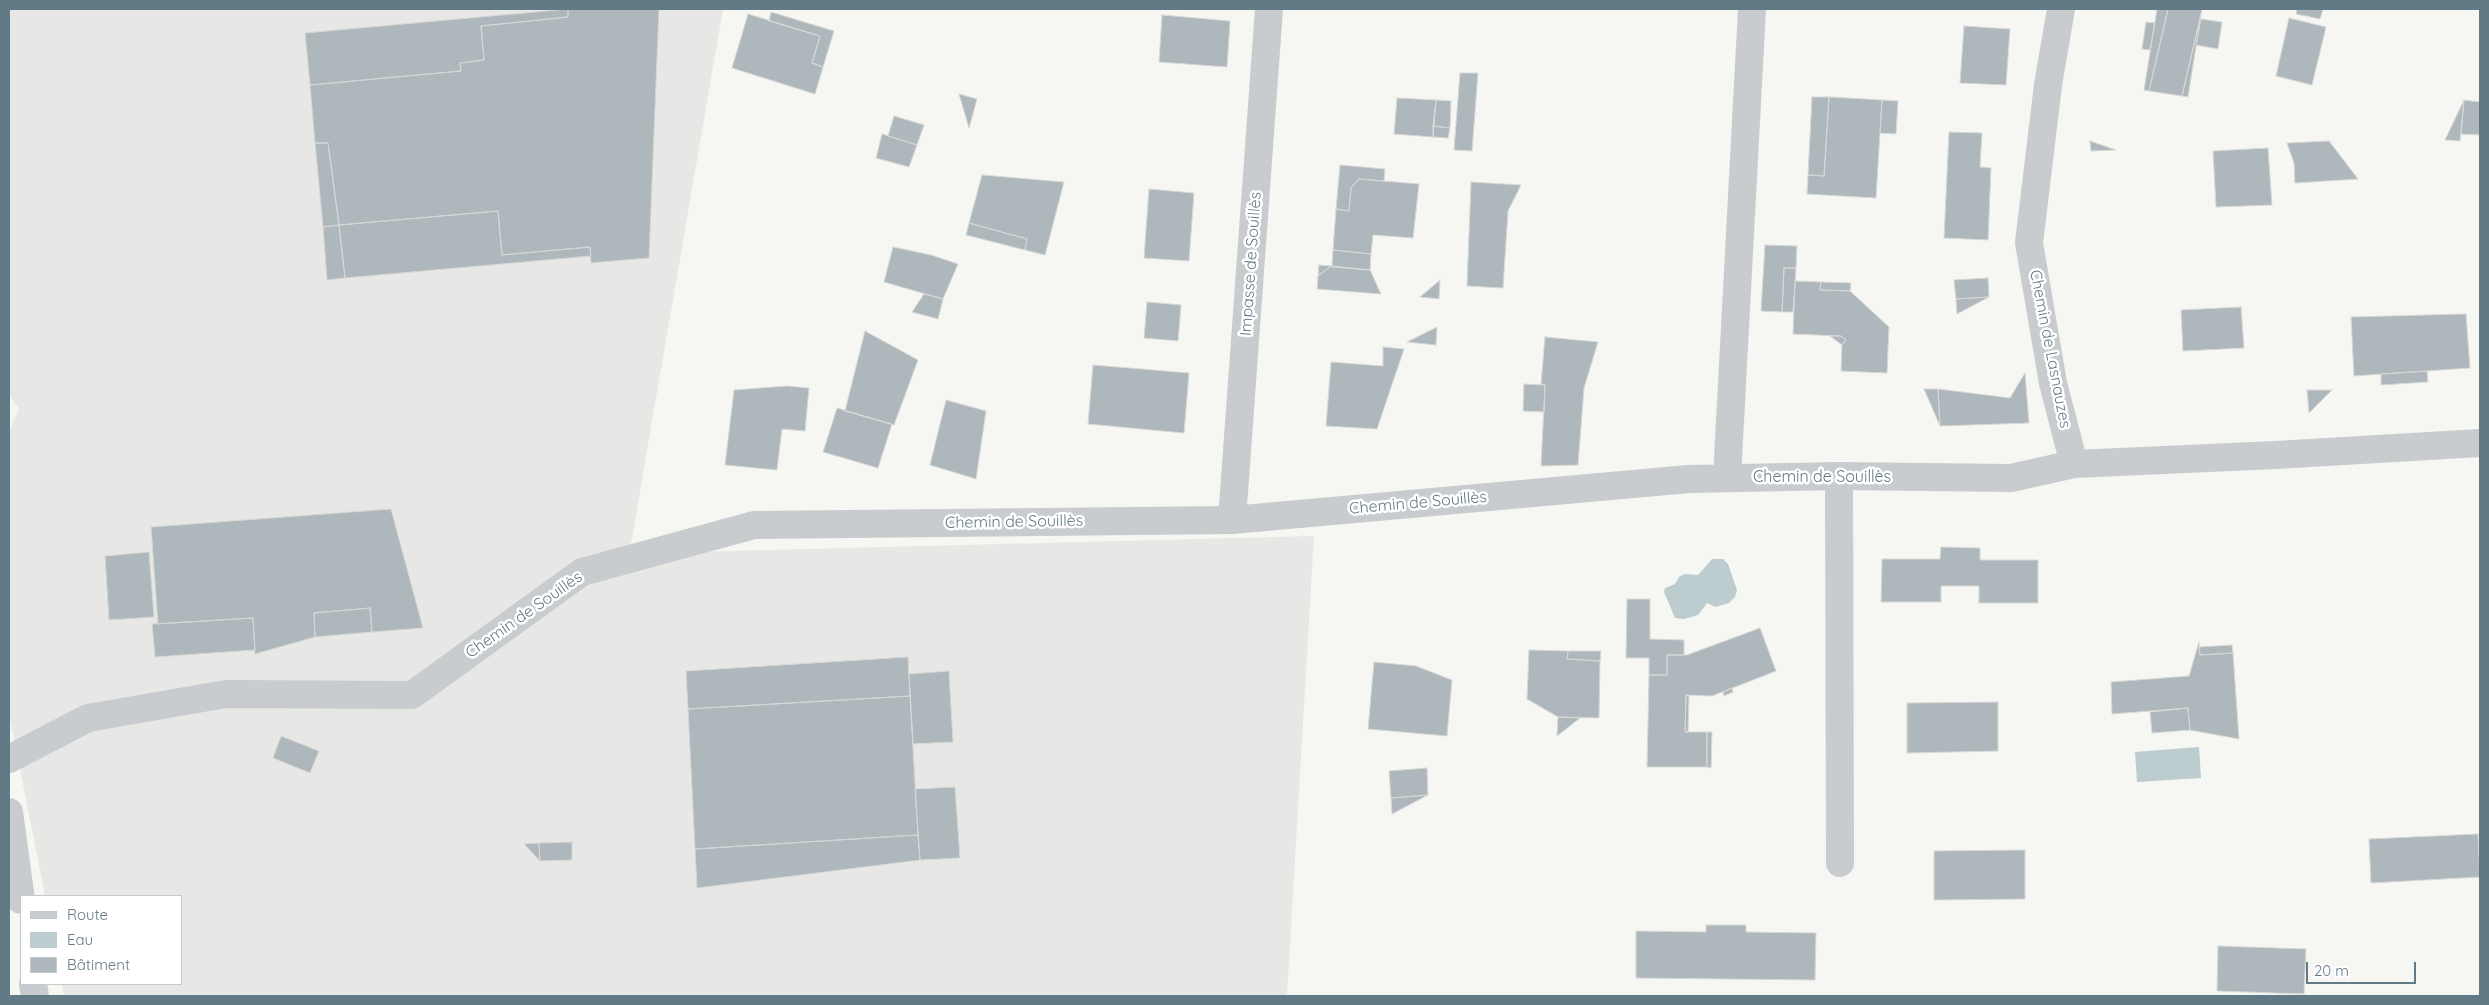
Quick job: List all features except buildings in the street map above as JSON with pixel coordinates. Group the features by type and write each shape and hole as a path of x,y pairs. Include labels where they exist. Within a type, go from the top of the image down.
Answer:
{"street":[{"name":"Impasse de Souillès","path":"1232,520 1269,9"},
{"path":"1727,477 1752,9"},
{"name":"Chemin de Lasnauzes","path":"2061,9 2048,86 2029,243 2053,383 2074,464"},
{"path":"2074,464 2276,456 2480,443"},
{"name":"Chemin de Souillès","path":"9,759 88,718 226,694 412,695 582,572 754,525 1232,520 1688,479 1839,476 2012,478 2074,464"},
{"path":"1839,476 1840,863"},
{"path":"9,812 20,895"}],"shaded area":[{"path":"9,9 723,9 628,561 650,553 1314,536 1287,996 64,996 62,985 182,985 182,895 45,895 9,713 9,431 19,409 9,395"}],"water":[{"path":"1712,559 1723,559 1728,564 1737,590 1735,597 1729,603 1715,607 1707,603 1698,615 1684,619 1675,618 1664,592 1665,588 1675,584 1679,577 1684,574 1698,575"},
{"path":"2199,747 2201,778 2137,782 2135,752"}]}
